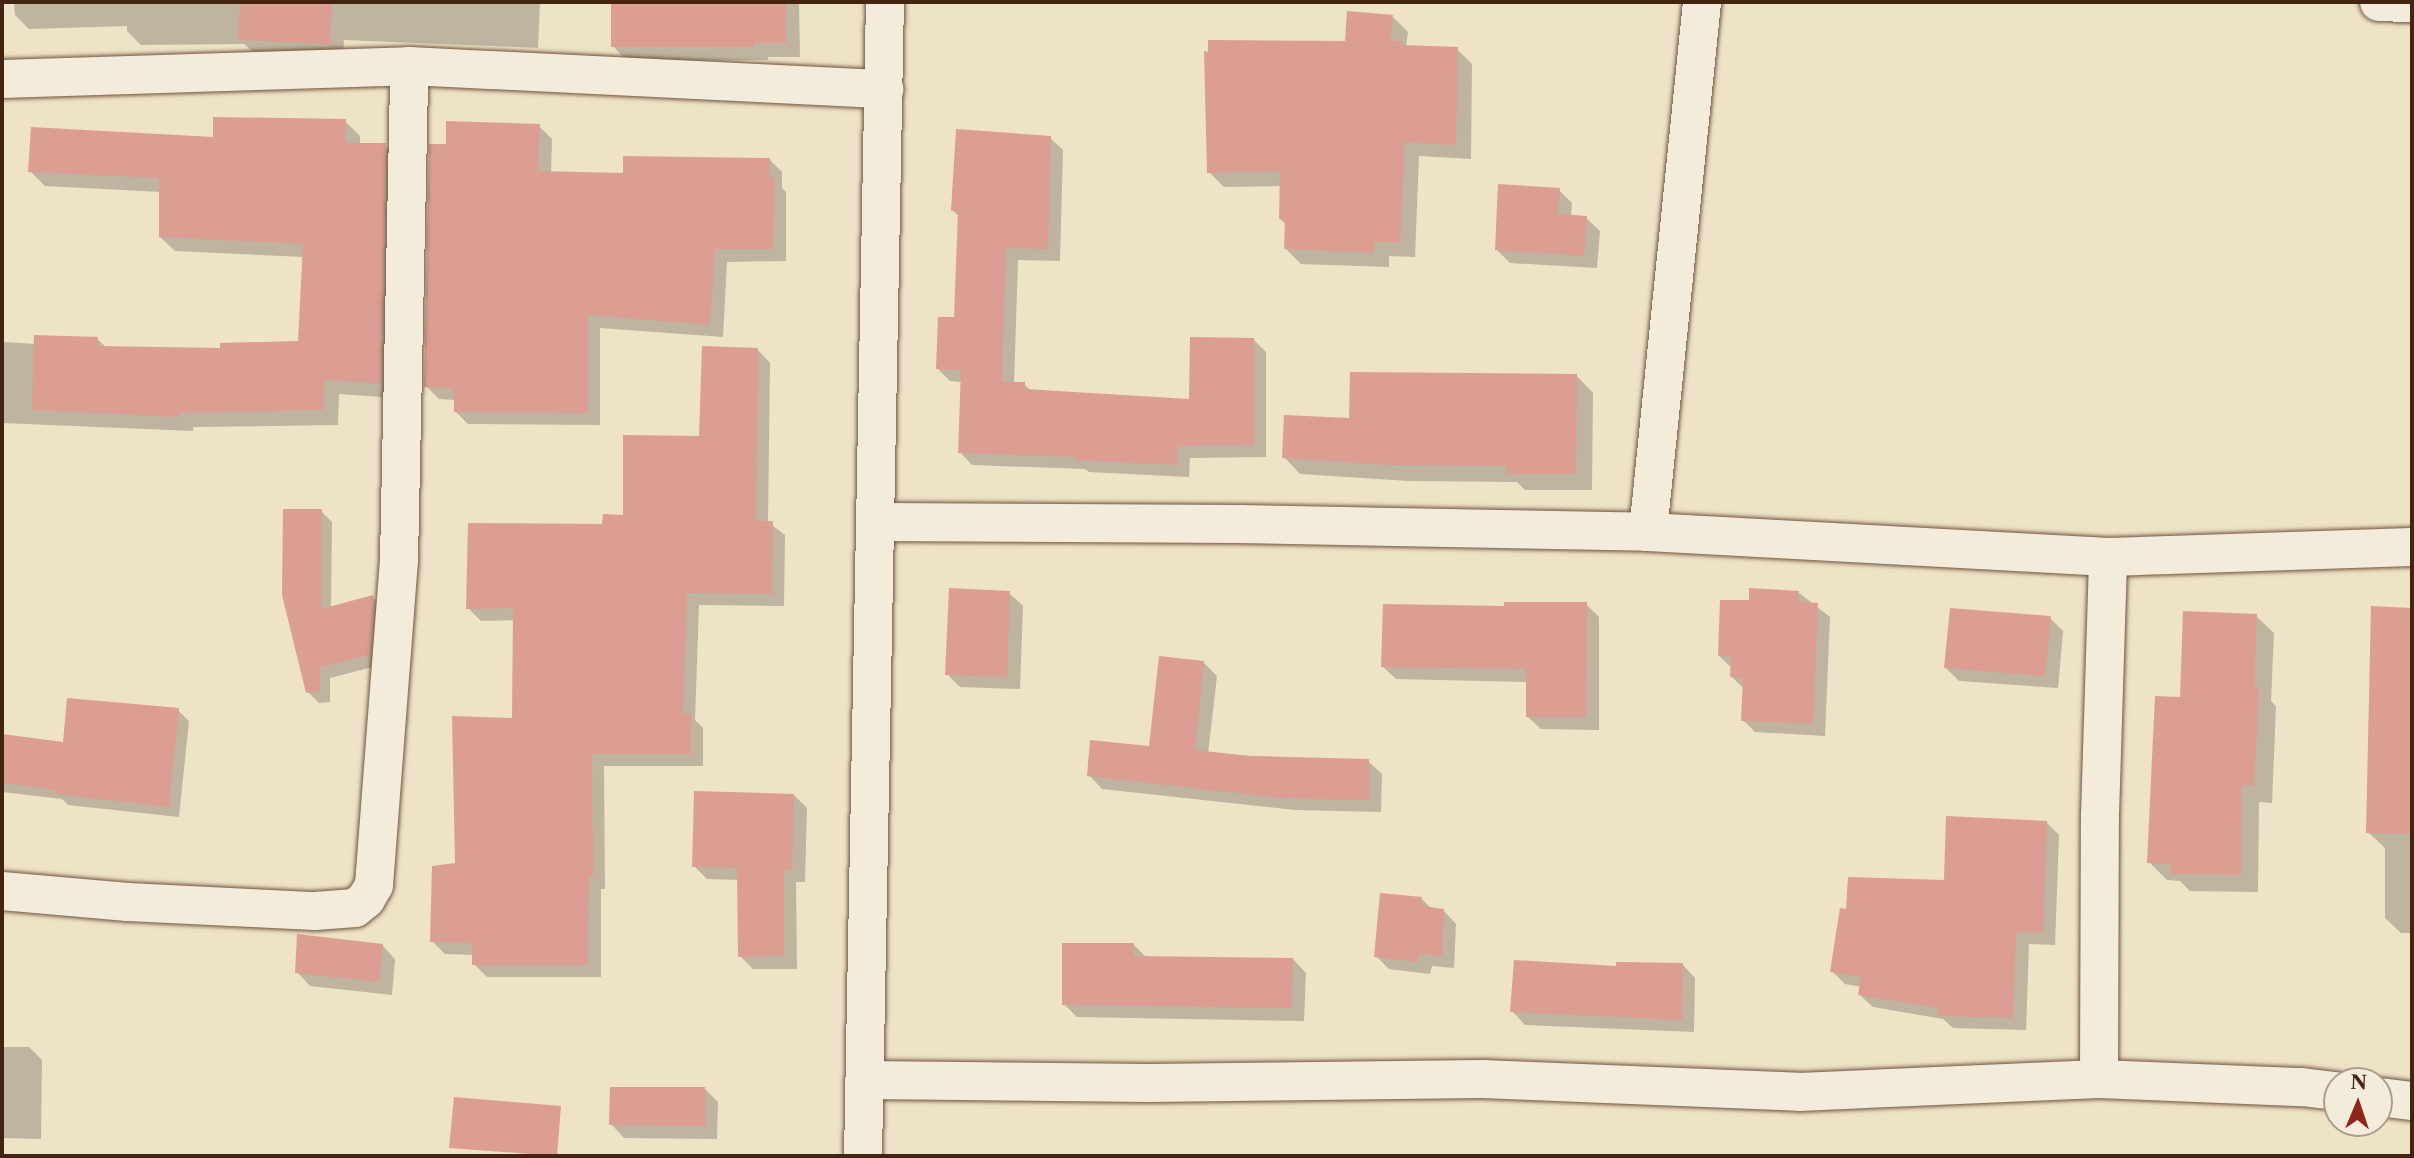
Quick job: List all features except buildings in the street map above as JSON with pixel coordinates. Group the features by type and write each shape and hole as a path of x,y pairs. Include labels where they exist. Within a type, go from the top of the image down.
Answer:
{"street":[{"path":"863,1156 885,2"},
{"path":"1648,531 1702,2"},
{"path":"2379,2 2412,3"},
{"path":"2,79 409,66 884,89"},
{"path":"2,891 128,902 315,911 355,908 366,899 374,885 400,560 409,66"},
{"path":"877,522 1239,524 1648,531 2108,557 2412,547"},
{"path":"2099,1079 2100,815 2108,557"},
{"path":"866,1080 1149,1083 1482,1079 1799,1091 2099,1079 2323,1089"},
{"path":"2393,1099 2412,1101"}]}
